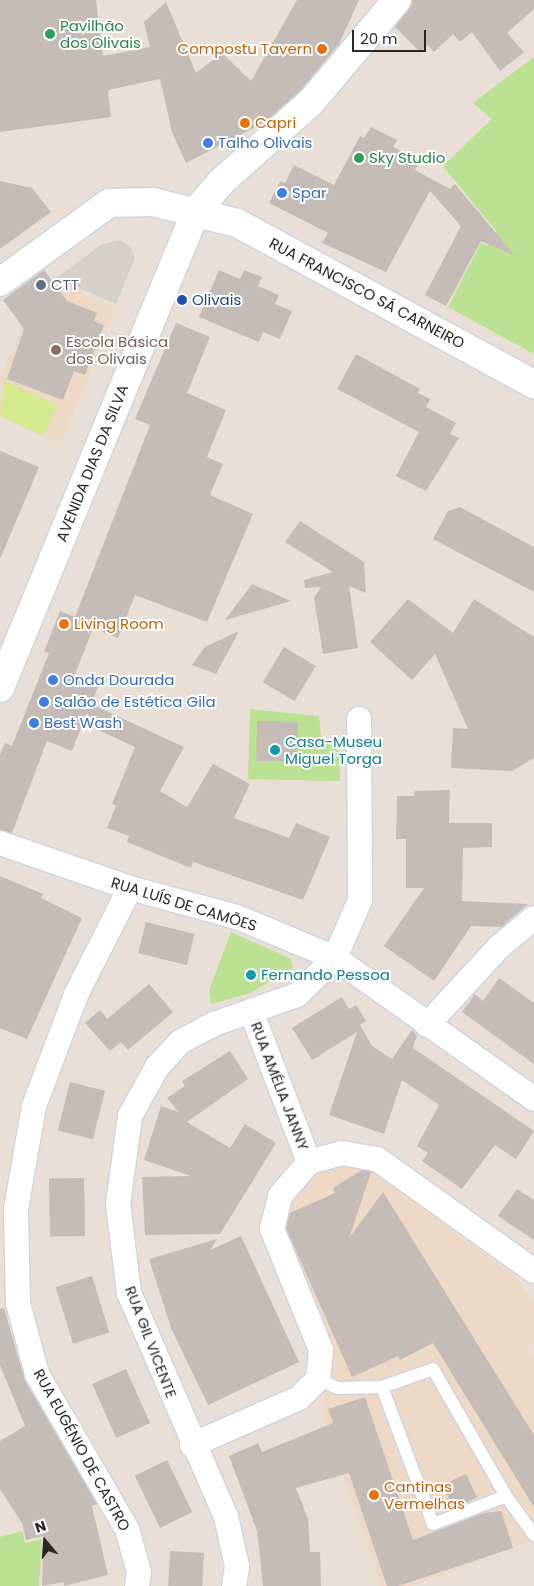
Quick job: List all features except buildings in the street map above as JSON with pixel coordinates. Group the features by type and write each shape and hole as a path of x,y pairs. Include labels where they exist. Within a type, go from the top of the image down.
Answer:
{"street":[{"name":"AVENIDA DIAS DA SILVA","path":"0,688 196,211 221,182 311,102 397,0"},
{"name":"RUA FRANCISCO SÁ CARNEIRO","path":"0,282 109,203 153,202 196,211 237,223 534,384"},
{"path":"335,958 360,900 359,719"},
{"name":"RUA LUÍS DE CAMÕES","path":"0,843 130,888 237,917 335,958 534,1099"},
{"name":"RUA EUGÉNIO DE CASTRO","path":"130,888 76,995 34,1106 16,1209 18,1303 36,1374 127,1529 139,1572 137,1586"},
{"path":"427,1025 500,946 534,918"},
{"name":"RUA GIL VICENTE","path":"234,1586 237,1566 226,1517 192,1445 129,1293 118,1204 130,1116 158,1067 180,1042 296,994 335,958"},
{"name":"RUA AMÉLIA JANNY","path":"251,1011 309,1162"},
{"path":"192,1445 299,1398 318,1379 321,1350 272,1228 280,1196 309,1162 342,1153 377,1159 534,1271"}],"lane":[{"path":"318,1379 337,1388 382,1387 433,1369 506,1496 534,1535"},
{"path":"382,1387 432,1524 506,1496"}],"shaded area":[{"path":"121,240 131,248 135,258 116,304 56,278 102,244"},
{"name":"Escola Básica dos Olivais","path":"59,284 116,308 61,445 0,417 0,379 24,322 18,314"},
{"path":"334,1164 369,1166 516,1278 534,1302 534,1343 527,1348 534,1359 534,1540 412,1586 380,1586 322,1414 329,1339 279,1226 288,1201 306,1178"}],"green space":[{"path":"534,57 534,354 448,307 481,243 488,246 496,231 443,166 492,119 473,103"},
{"path":"4,381 57,405 44,435 0,416"},
{"path":"250,709 319,716 321,736 339,752 340,781 248,779"},
{"path":"231,932 291,959 293,968 250,993 211,1004 209,991"},
{"path":"22,1531 25,1543 42,1539 39,1586 0,1586 0,1537"}],"place":[{"name":"Pavilhão dos Olivais","path":"50,34"},
{"name":"Compostu Tavern","path":"322,49"},
{"name":"Capri","path":"245,123"},
{"name":"Talho Olivais","path":"208,143"},
{"name":"Sky Studio","path":"359,158"},
{"name":"Spar","path":"282,193"},
{"name":"CTT","path":"41,285"},
{"name":"Olivais","path":"182,300"},
{"name":"Escola Básica dos Olivais","path":"56,350"},
{"name":"Living Room","path":"64,624"},
{"name":"Onda Dourada","path":"53,680"},
{"name":"Salão de Estética Gila","path":"44,702"},
{"name":"Best Wash","path":"34,723"},
{"name":"Casa-Museu Miguel Torga","path":"275,750"},
{"name":"Fernando Pessoa","path":"251,975"},
{"name":"Cantinas Vermelhas","path":"374,1495"}]}
